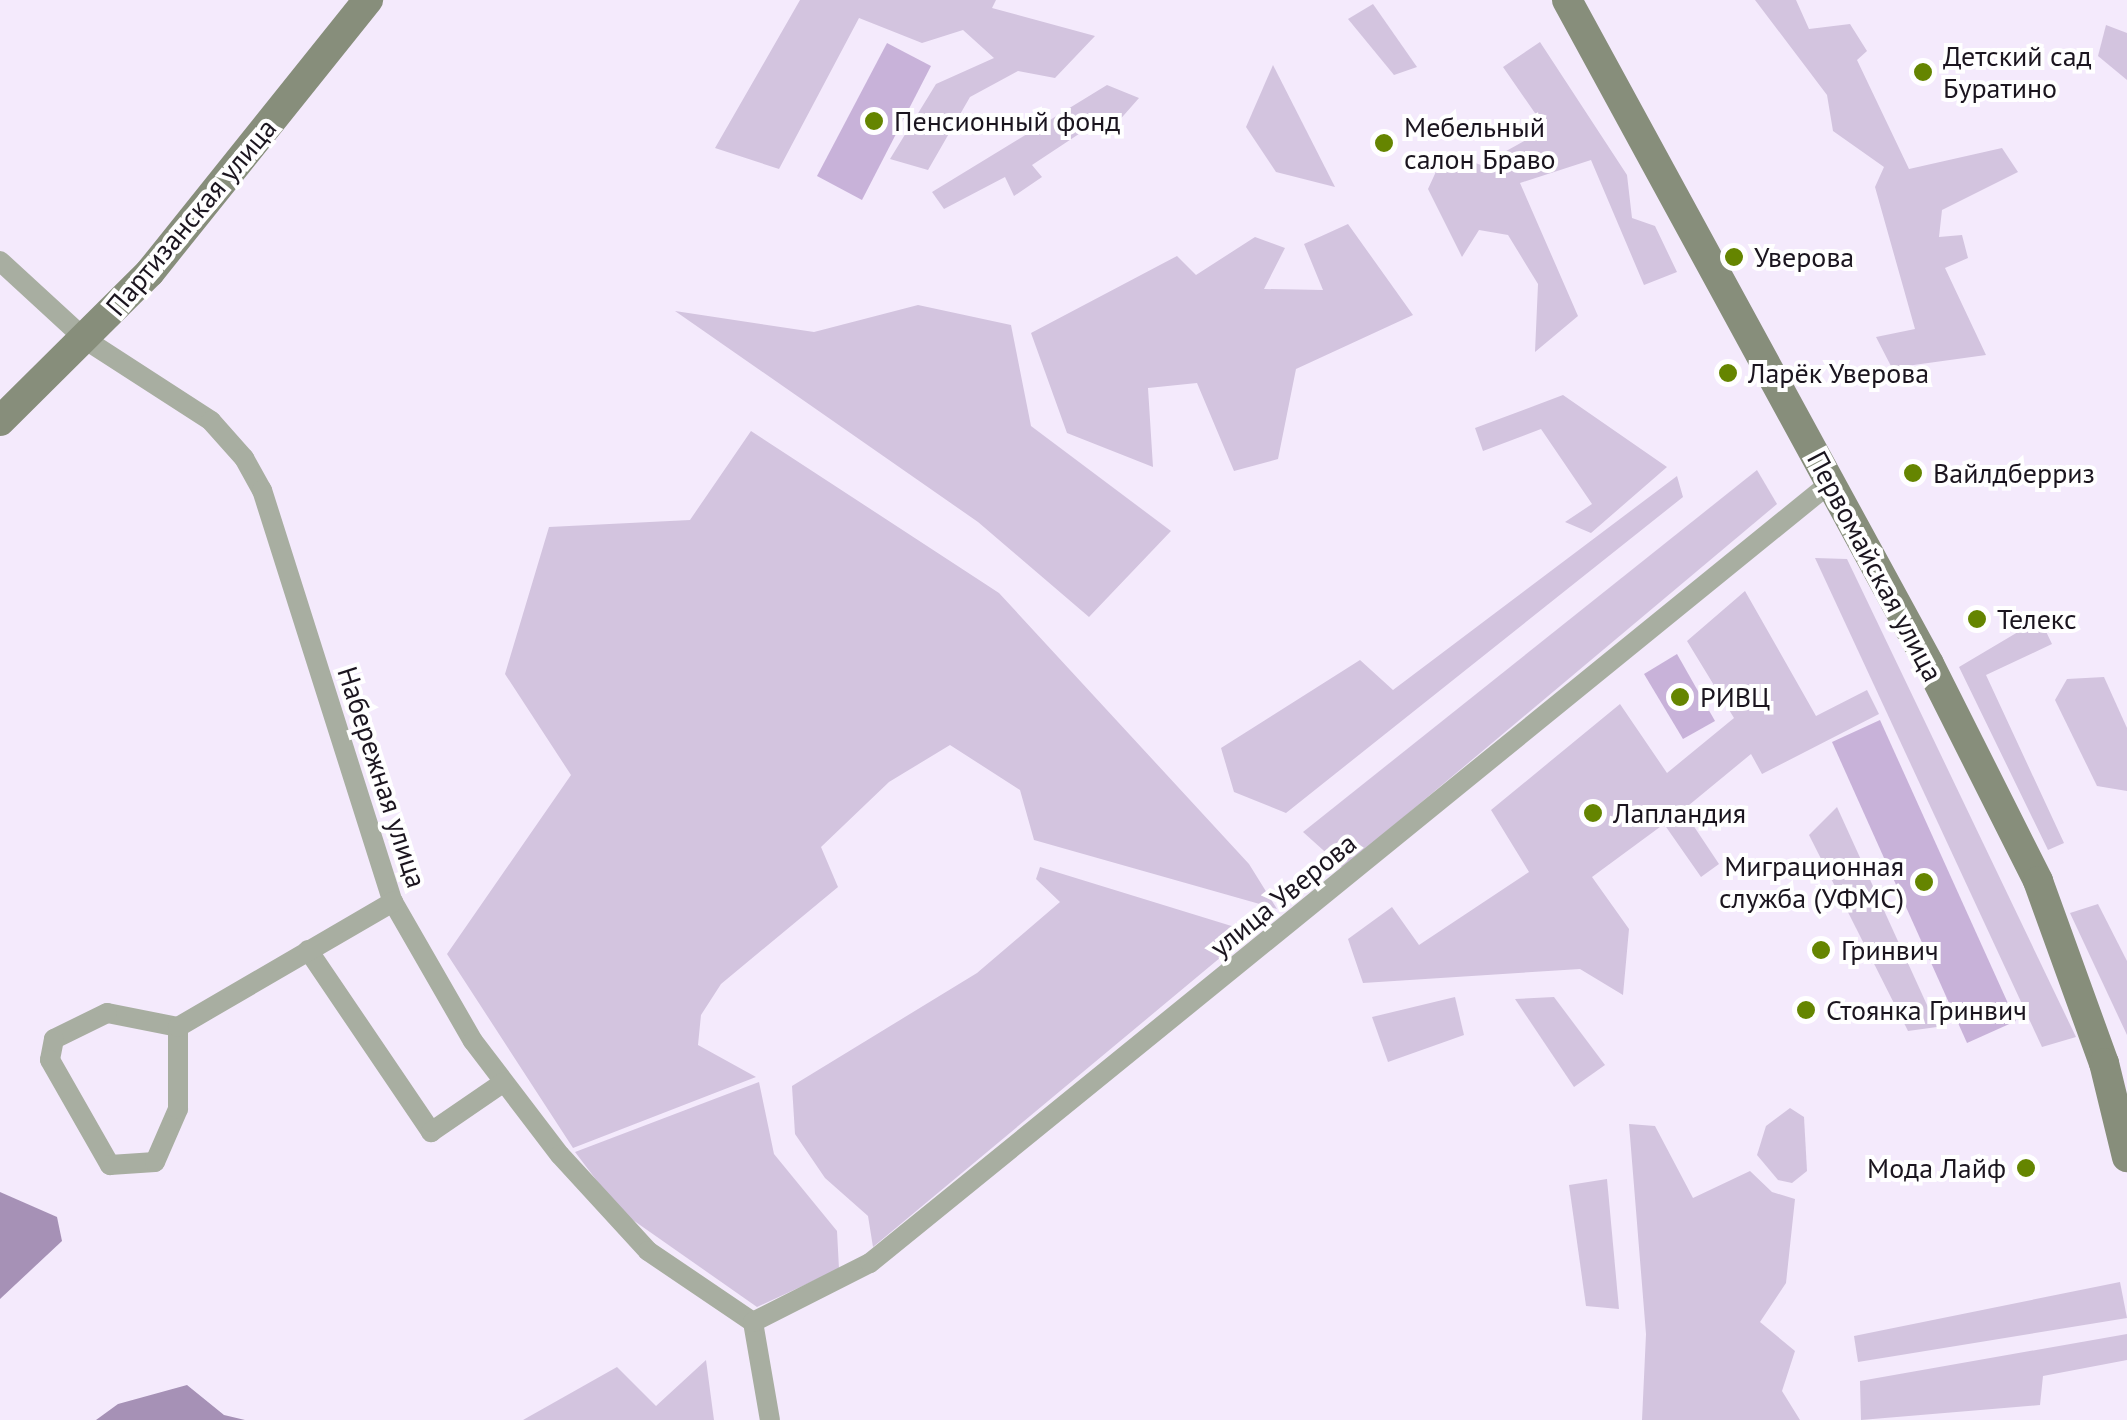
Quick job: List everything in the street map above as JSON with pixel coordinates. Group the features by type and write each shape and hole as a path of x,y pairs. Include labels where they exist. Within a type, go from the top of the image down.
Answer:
{"main road":[{"name":"Партизанская улица","path":"0,422 86,340 368,0"},
{"name":"Первомайская улица","path":"1567,0 1830,483 2038,881 2104,1062 2127,1157"}],"street":[{"name":"Набережная улица","path":"0,261 86,340 211,422 262,490 393,902 504,1082 648,1251 752,1322"},
{"name":"улица Уверова","path":"752,1322 870,1263 1830,483"},
{"path":"178,1027 178,1109 156,1162 110,1165 50,1060 54,1040 108,1012 178,1027 393,902"},
{"path":"308,950 431,1132 504,1082"},
{"path":"752,1322 770,1420"}],"shaded area":[{"path":"800,0 996,0 992,8 1095,36 1055,78 1018,71 970,97 928,170 890,159 936,84 994,58 963,30 922,43 859,18 779,169 715,148"},
{"path":"1755,0 1796,0 1809,29 1850,24 1867,51 1857,60 1909,169 2002,148 2018,172 1942,210 1939,237 1962,235 1968,258 1945,268 1986,355 1892,368 1876,337 1915,329 1875,187 1884,167 1833,131 1827,95"},
{"path":"1373,4 1417,67 1394,75 1348,19"},
{"path":"2106,25 2127,33 2127,80 2098,56"},
{"path":"1540,42 1627,175 1632,218 1655,226 1677,272 1644,285 1591,160 1520,183 1578,316 1535,352 1538,284 1508,235 1479,230 1462,257 1428,189 1445,152 1481,165 1546,129 1503,67"},
{"path":"1273,65 1335,187 1276,172 1246,127"},
{"path":"1107,85 1139,98 1109,132 1094,124 1032,165 1042,177 1014,196 1005,177 944,209 932,192"},
{"path":"1348,224 1413,315 1296,369 1278,459 1234,471 1197,383 1148,388 1153,467 1067,433 1031,333 1177,256 1196,275 1255,237 1285,248 1264,289 1323,290 1304,244"},
{"path":"918,305 1011,325 1031,426 1171,531 1089,617 978,522 675,311 814,332"},
{"path":"1563,395 1667,467 1591,533 1565,522 1592,504 1541,429 1483,451 1475,428"},
{"path":"751,431 999,593 1249,864 1277,909 1034,840 1020,790 950,745 889,782 821,847 838,887 721,984 701,1015 698,1045 756,1077 573,1148 447,954 571,775 505,674 549,527 690,520"},
{"path":"1757,470 1777,504 1343,868 1303,832"},
{"path":"1677,476 1683,497 1286,813 1234,792 1221,748 1360,660 1393,690"},
{"path":"1815,558 1847,559 2076,1037 2042,1047"},
{"path":"1745,591 1816,716 1867,690 1879,714 1762,774 1751,754 1683,810 1719,864 1701,877 1664,824 1592,877 1629,929 1623,995 1580,969 1363,983 1348,939 1392,907 1419,945 1529,872 1491,810 1620,704 1667,773 1734,718 1687,641"},
{"path":"2040,619 2052,644 1986,675 2064,843 2048,850 1959,667"},
{"path":"2104,677 2127,728 2127,791 2097,786 2055,700 2067,679"},
{"path":"1837,807 1937,1027 1908,1031 1809,835"},
{"path":"1040,867 1251,932 873,1247 868,1216 825,1178 795,1134 792,1086 977,973 1060,902 1036,879"},
{"path":"2098,904 2127,961 2127,1035 2070,913"},
{"path":"1455,997 1464,1035 1388,1062 1372,1017"},
{"path":"1554,997 1605,1065 1574,1087 1515,999"},
{"path":"759,1082 774,1154 837,1231 839,1269 757,1307 620,1211 575,1152"},
{"path":"1790,1108 1804,1117 1807,1171 1792,1183 1778,1180 1757,1155 1766,1126"},
{"path":"1629,1124 1655,1126 1693,1198 1750,1171 1772,1192 1795,1199 1786,1283 1760,1322 1795,1351 1782,1391 1800,1420 1642,1420 1646,1334"},
{"path":"1607,1179 1619,1309 1586,1306 1569,1185"},
{"path":"0,1192 57,1217 62,1241 0,1299"},
{"path":"2120,1282 2127,1318 1858,1362 1854,1336"},
{"path":"2127,1334 2127,1360 2043,1376 2040,1405 1861,1420 1860,1381"},
{"path":"706,1360 714,1420 523,1420 617,1367 656,1406"},
{"path":"187,1385 224,1415 245,1420 96,1420 118,1404"}],"building":[{"name":"Пенсионный фонд","path":"887,43 931,66 862,200 817,176"},
{"name":"РИВЦ","path":"1677,654 1715,721 1683,739 1644,674"},
{"name":"Миграционная служба (УФМС)","path":"1880,720 2016,1021 1967,1043 1832,742"}],"place":[{"name":"Детский сад Буратино","path":"1923,72"},
{"name":"Пенсионный фонд","path":"874,121"},
{"name":"Мебельный салон Браво","path":"1384,143"},
{"name":"Уверова","path":"1734,257"},
{"name":"Ларёк Уверова","path":"1728,373"},
{"name":"Вайлдберриз","path":"1913,473"},
{"name":"Телекс","path":"1977,619"},
{"name":"РИВЦ","path":"1680,697"},
{"name":"Лапландия","path":"1593,813"},
{"name":"Миграционная служба (УФМС)","path":"1924,882"},
{"name":"Гринвич","path":"1821,950"},
{"name":"Стоянка Гринвич","path":"1806,1010"},
{"name":"Мода Лайф","path":"2026,1168"}]}
